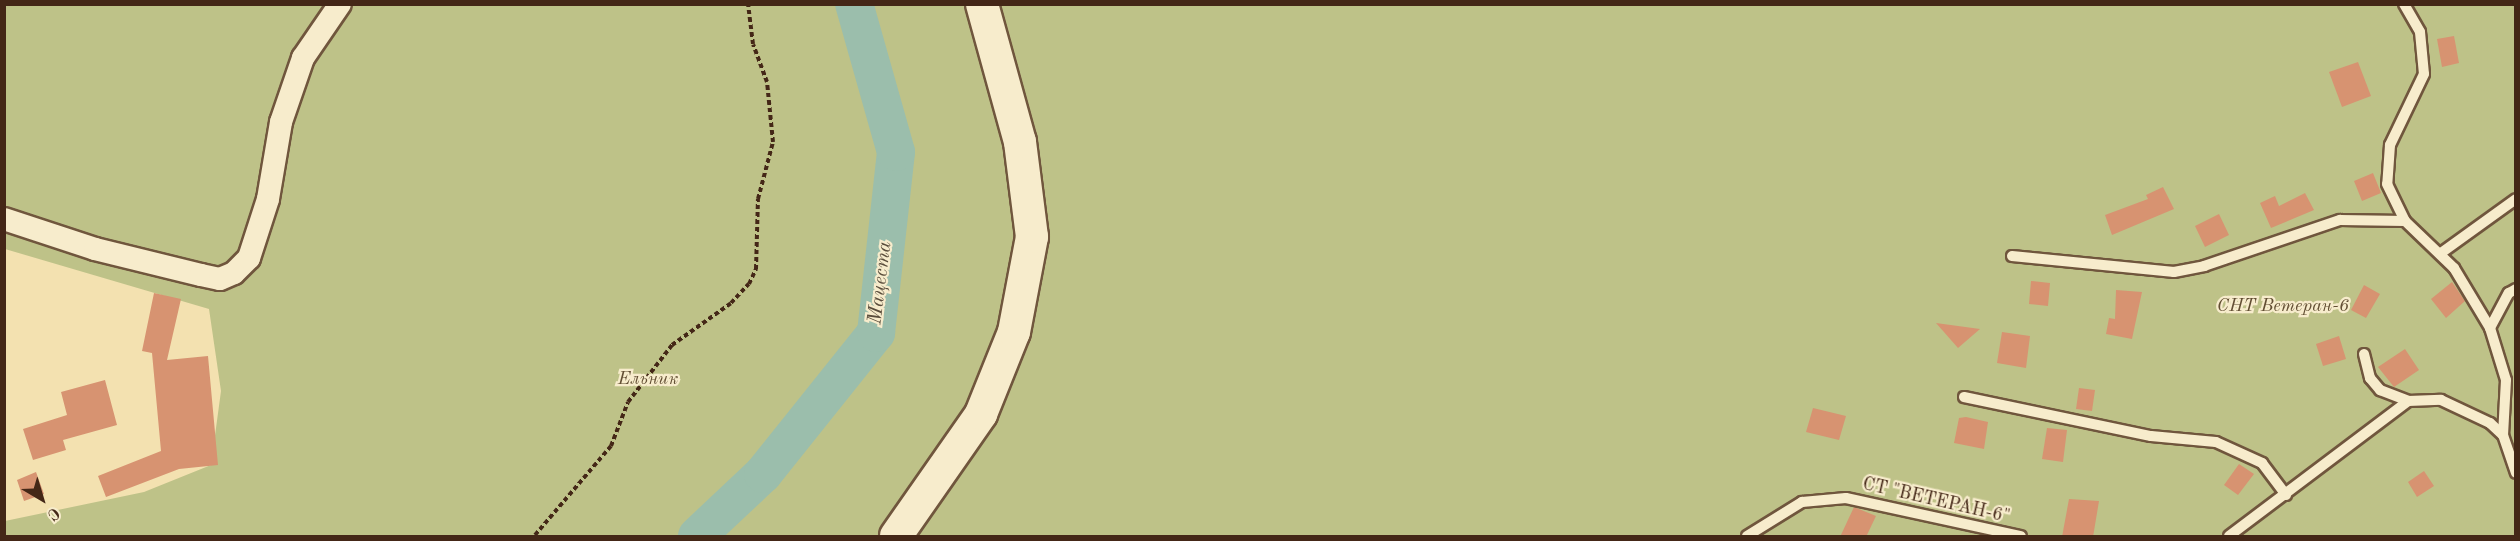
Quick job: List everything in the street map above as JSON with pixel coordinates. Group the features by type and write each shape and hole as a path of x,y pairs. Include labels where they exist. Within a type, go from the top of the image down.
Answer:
{"street":[{"path":"4,219 95,249 220,279 249,258 268,200 281,122 303,58 340,4"},
{"path":"896,537 981,414 1014,332 1032,237 1020,142 982,4"}],"lane":[{"path":"2404,4 2420,32 2424,74 2390,145 2387,184 2405,221 2441,253 2470,291 2490,328 2506,380 2503,435 2516,473"},
{"path":"2441,253 2516,199"},
{"path":"2012,256 2174,272 2204,266 2340,220 2405,221"},
{"path":"2490,328 2509,293 2516,289"},
{"path":"2364,354 2370,378 2380,390 2408,401 2441,400 2490,423 2503,435"},
{"path":"1964,397 2151,436 2216,442 2262,463 2286,495"},
{"path":"2229,537 2408,401"},
{"name":"СТ \"ВЕТЕРАН-6\"","path":"1747,537 1802,502 1846,498 2021,537"}],"path":[{"path":"535,535 611,446 628,402 672,345 731,303 749,284 756,269 758,199 773,142 768,82 753,44 748,4"}],"green space":[{"path":"5,5 2515,5 2515,536 5,536 5,521 144,492 211,465 221,391 209,309 5,249"}],"building":[{"path":"2454,36 2459,63 2442,67 2437,39"},
{"path":"2358,62 2371,96 2342,107 2329,72"},
{"path":"2373,173 2381,193 2362,201 2354,181"},
{"path":"2163,187 2174,209 2112,235 2105,215 2148,199 2146,195"},
{"path":"2305,193 2314,210 2271,228 2260,203 2275,196 2279,206"},
{"path":"2219,214 2229,235 2205,247 2195,226"},
{"path":"2031,281 2050,283 2048,306 2029,304"},
{"path":"2452,282 2465,301 2446,318 2431,299"},
{"path":"2364,285 2380,294 2366,318 2351,310"},
{"path":"2116,290 2142,292 2132,339 2106,334 2109,318 2115,319"},
{"path":"154,293 181,299 167,360 208,356 218,465 179,469 106,497 98,476 161,451 152,353 142,351"},
{"path":"1936,323 1980,329 1958,348"},
{"path":"2002,332 2030,336 2026,368 1997,363"},
{"path":"2339,336 2346,359 2323,366 2316,344"},
{"path":"2405,349 2419,370 2394,387 2378,367"},
{"path":"105,380 117,425 63,440 66,450 33,460 23,429 67,415 61,392"},
{"path":"2079,388 2095,390 2092,411 2076,409"},
{"path":"1813,408 1846,416 1839,440 1806,432"},
{"path":"1966,417 1988,422 1984,449 1954,443 1959,418"},
{"path":"2047,428 2067,430 2063,462 2042,459"},
{"path":"2239,464 2254,474 2238,495 2224,485"},
{"path":"2424,471 2434,486 2417,497 2408,482"},
{"path":"36,472 44,494 24,501 17,480"},
{"path":"2069,499 2099,501 2093,537 2062,537"},
{"path":"1854,507 1876,516 1866,537 1840,537"}],"waterway":[{"name":"Мацеста","path":"697,536 763,474 876,333 896,152 854,4"}],"park label":[{"name":"СНТ Ветеран-6","path":"2283,306"},
{"name":"Ельник","path":"648,379"}]}
